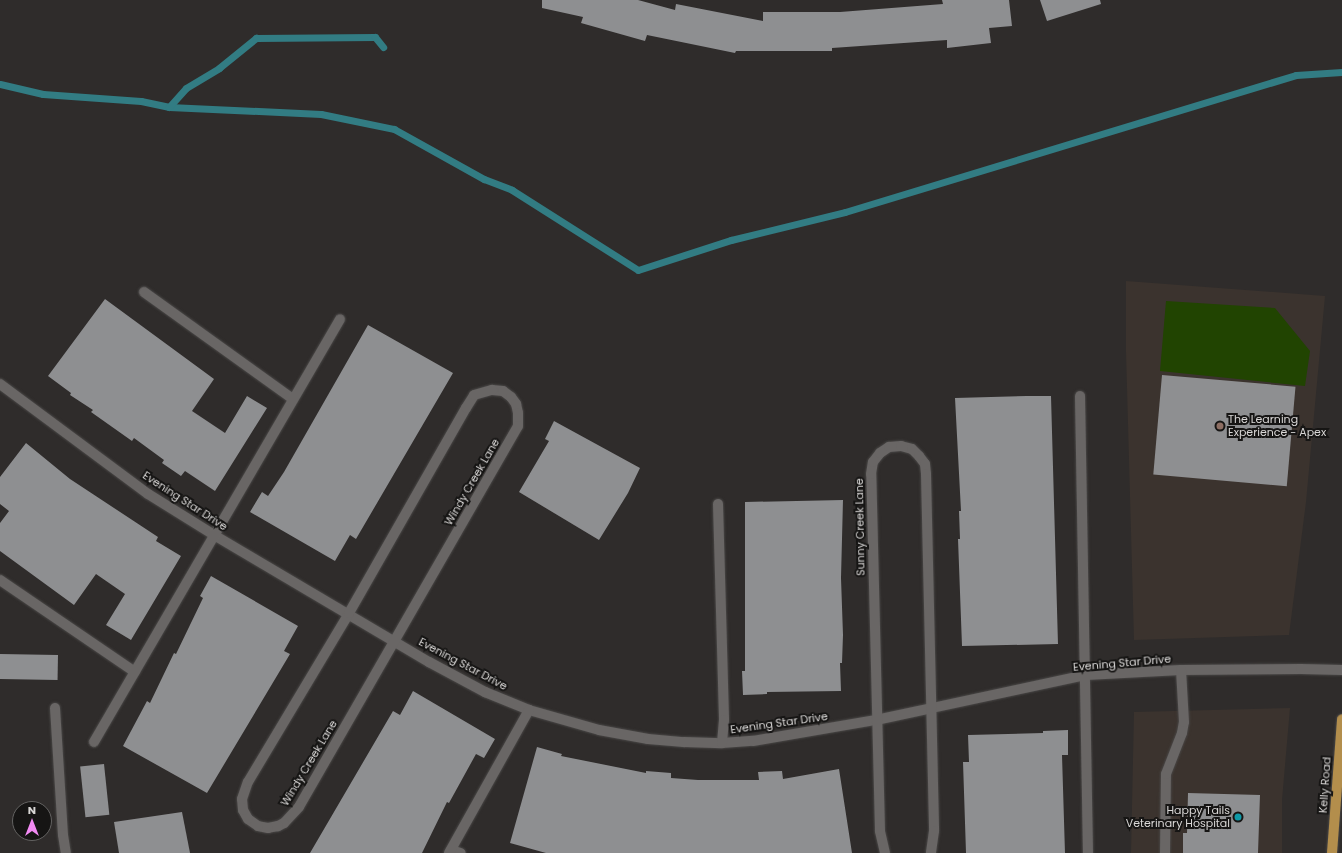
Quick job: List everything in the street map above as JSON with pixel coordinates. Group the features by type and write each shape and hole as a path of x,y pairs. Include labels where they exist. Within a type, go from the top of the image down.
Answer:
{"main road":[{"name":"Kelly Road","path":"1332,853 1342,718"}],"street":[{"path":"144,292 293,399"},
{"path":"94,742 340,319"},
{"name":"Evening Star Drive","path":"0,384 148,494 214,535 395,641 485,692 529,710 599,730 684,742 722,743 786,736 876,720 1086,675 1181,670 1342,670"},
{"name":"Windy Creek Lane","path":"492,390 503,391 511,397 516,404 518,426 395,641 298,807 284,823 278,826 268,828 258,826 248,820 242,799 248,782 349,613 474,395 492,390"},
{"path":"1080,396 1088,853"},
{"name":"Sunny Creek Lane","path":"885,853 880,830 876,720 871,474 873,462 880,453 889,447 901,446 912,449 924,464 926,474 934,831 931,853"},
{"path":"718,504 724,720 722,743"},
{"path":"0,580 135,672"},
{"path":"1165,853 1166,774 1182,733 1184,722 1181,670"},
{"path":"55,708 63,835 66,853"},
{"path":"454,852 529,710"}],"shaded area":[{"name":"The Learning Experience - Apex","path":"1126,281 1325,296 1306,502 1289,635 1134,640 1126,351"},
{"path":"1290,708 1282,800 1282,853 1131,853 1134,712"}],"green space":[{"path":"1166,301 1275,308 1310,351 1305,386 1160,371"}],"building":[{"path":"542,0 638,0 675,10 676,4 763,21 763,12 840,12 943,4 942,0 1009,0 1012,26 989,28 991,43 947,48 947,40 832,48 832,51 736,51 735,53 647,35 645,41 581,23 583,17 542,8"},
{"path":"1040,0 1100,0 1101,4 1047,21"},
{"path":"105,299 214,379 192,411 225,433 247,396 267,408 215,491 185,471 181,476 162,463 164,460 134,438 132,441 91,412 93,410 70,395 71,393 48,376"},
{"path":"368,325 453,373 356,539 350,535 335,561 250,512 262,492 268,496 284,472"},
{"path":"1162,375 1295,387 1287,486 1153,475"},
{"path":"1051,396 1058,644 962,646 958,539 960,539 959,511 961,511 955,398"},
{"path":"554,421 640,468 628,493 599,540 519,492 549,441 545,439"},
{"path":"26,443 70,479 158,537 156,541 181,556 131,640 106,625 125,594 96,574 74,605 0,551 0,523 9,511 0,504 0,477"},
{"path":"843,500 841,578 843,635 842,663 840,663 841,691 767,692 767,694 743,695 742,671 745,671 745,502"},
{"path":"211,576 298,626 284,651 290,654 207,793 123,746 147,701 150,703 174,653 176,654 203,598 200,596"},
{"path":"0,654 58,655 58,680 0,679"},
{"path":"413,691 495,739 484,758 476,754 449,803 447,802 422,853 310,853 393,711 400,715"},
{"path":"1068,730 1068,755 1062,755 1065,853 966,853 963,762 969,762 968,735 1043,733 1043,731"},
{"path":"537,747 562,754 561,756 646,773 646,771 671,773 671,778 698,780 759,780 758,772 782,771 783,779 839,769 852,853 546,853 510,843"},
{"path":"104,764 109,815 85,817 80,767"},
{"path":"1188,793 1260,795 1258,853 1183,853 1183,833 1187,833"},
{"path":"182,812 190,853 119,853 114,822"}],"waterway":[{"path":"169,107 186,88 219,68 256,38 375,37 383,47"},
{"path":"0,84 43,94 141,101 169,107 321,114 394,129 484,179 512,190 638,270 731,240 845,212 1296,75 1342,72"}],"place":[{"name":"The Learning Experience - Apex","path":"1220,426"},
{"name":"Happy Tails Veterinary Hospital","path":"1238,817"}]}
